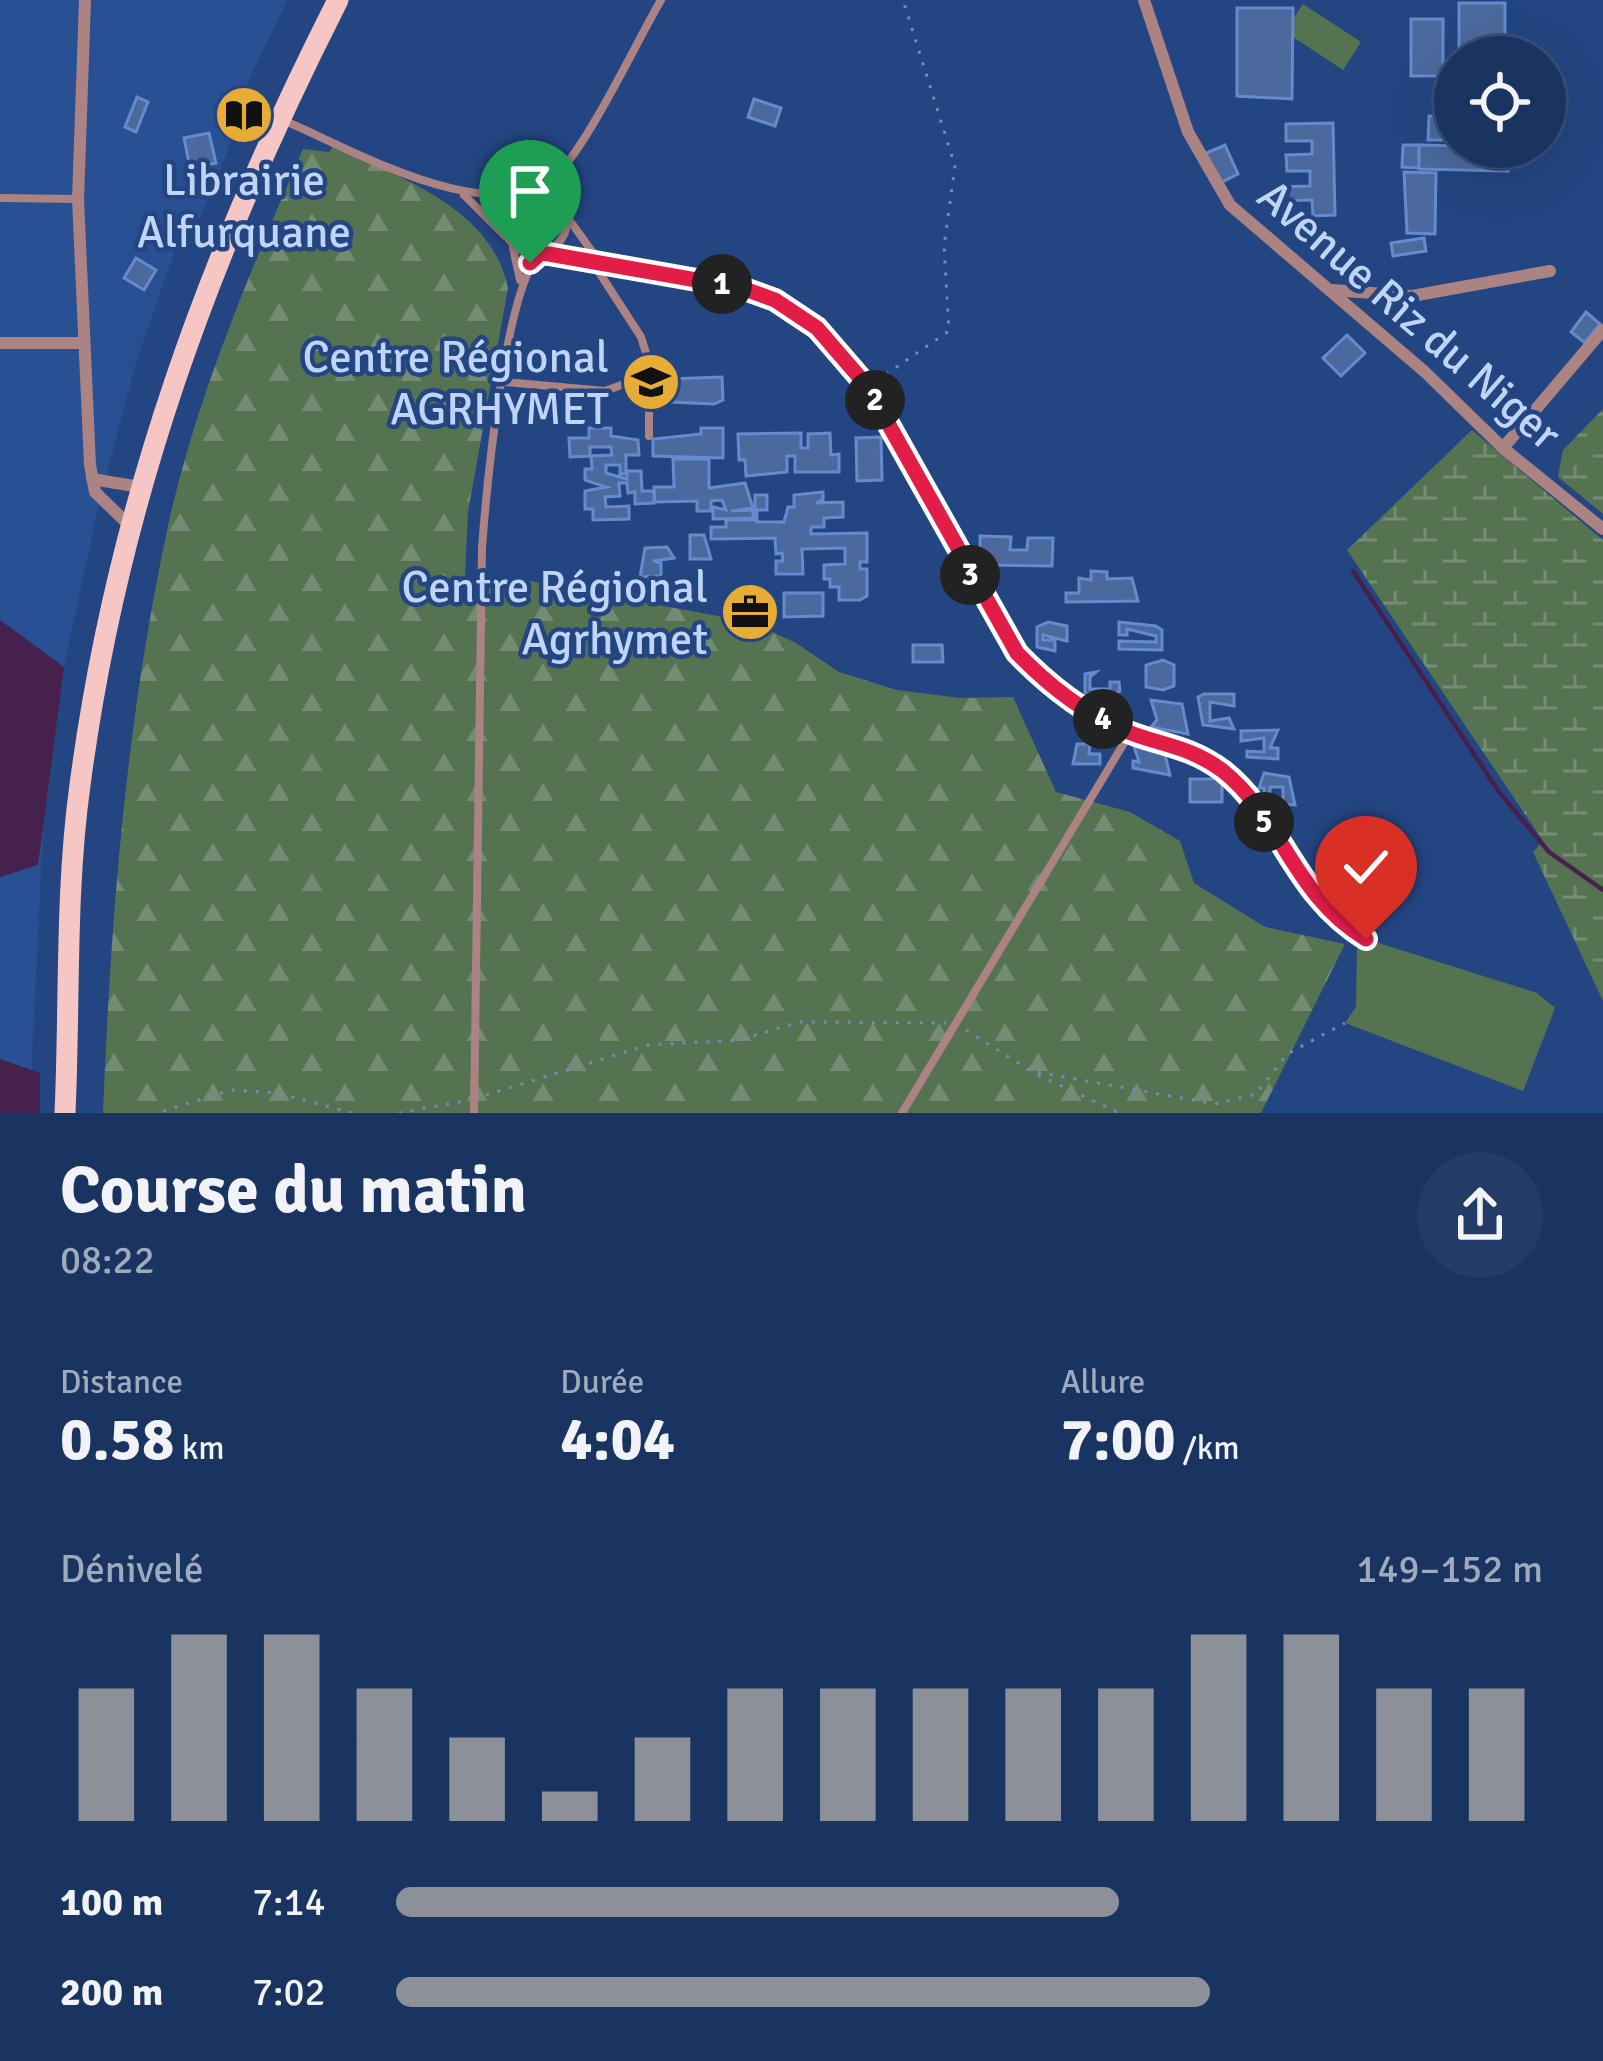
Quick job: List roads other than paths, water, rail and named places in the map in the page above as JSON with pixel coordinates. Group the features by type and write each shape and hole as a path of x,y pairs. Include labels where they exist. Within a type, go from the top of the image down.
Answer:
{"main road":[{"path":"65,1113 80,785 140,487 212,269 278,118 338,0"}],"street":[{"path":"85,0 77,200 81,343 92,479 95,492 131,527"},
{"name":"Avenue Riz du Niger","path":"1144,0 1189,132 1220,192 1251,228 1332,290 1503,448 1603,529"},
{"path":"1332,290 1412,296 1550,271"},
{"path":"1503,448 1603,330"},
{"path":"0,343 81,343"},
{"path":"92,479 140,487"}],"lane":[{"path":"474,1113 482,548 488,468 520,287 520,266 504,212 524,191 563,168 661,0"},
{"path":"278,118 463,194 509,241 541,253 742,288 775,300 844,354 867,386 1017,653 1053,686 1123,731 1122,754 902,1113"},
{"path":"520,287 541,253 560,241 565,212 563,168"},
{"path":"463,194 549,193 565,212 641,337 651,369 662,382 649,395 649,436"},
{"path":"0,198 77,200"},
{"path":"504,382 605,392 651,369"},
{"path":"635,380 637,389 649,395"}],"waterway":[{"path":"1353,571 1499,792 1549,852 1603,890"}],"place":[{"name":"Librairie Alfurquane","path":"244,115"},
{"name":"Centre Régional AGRHYMET","path":"651,382"},
{"name":"Centre Régional Agrhymet","path":"750,612"}]}
